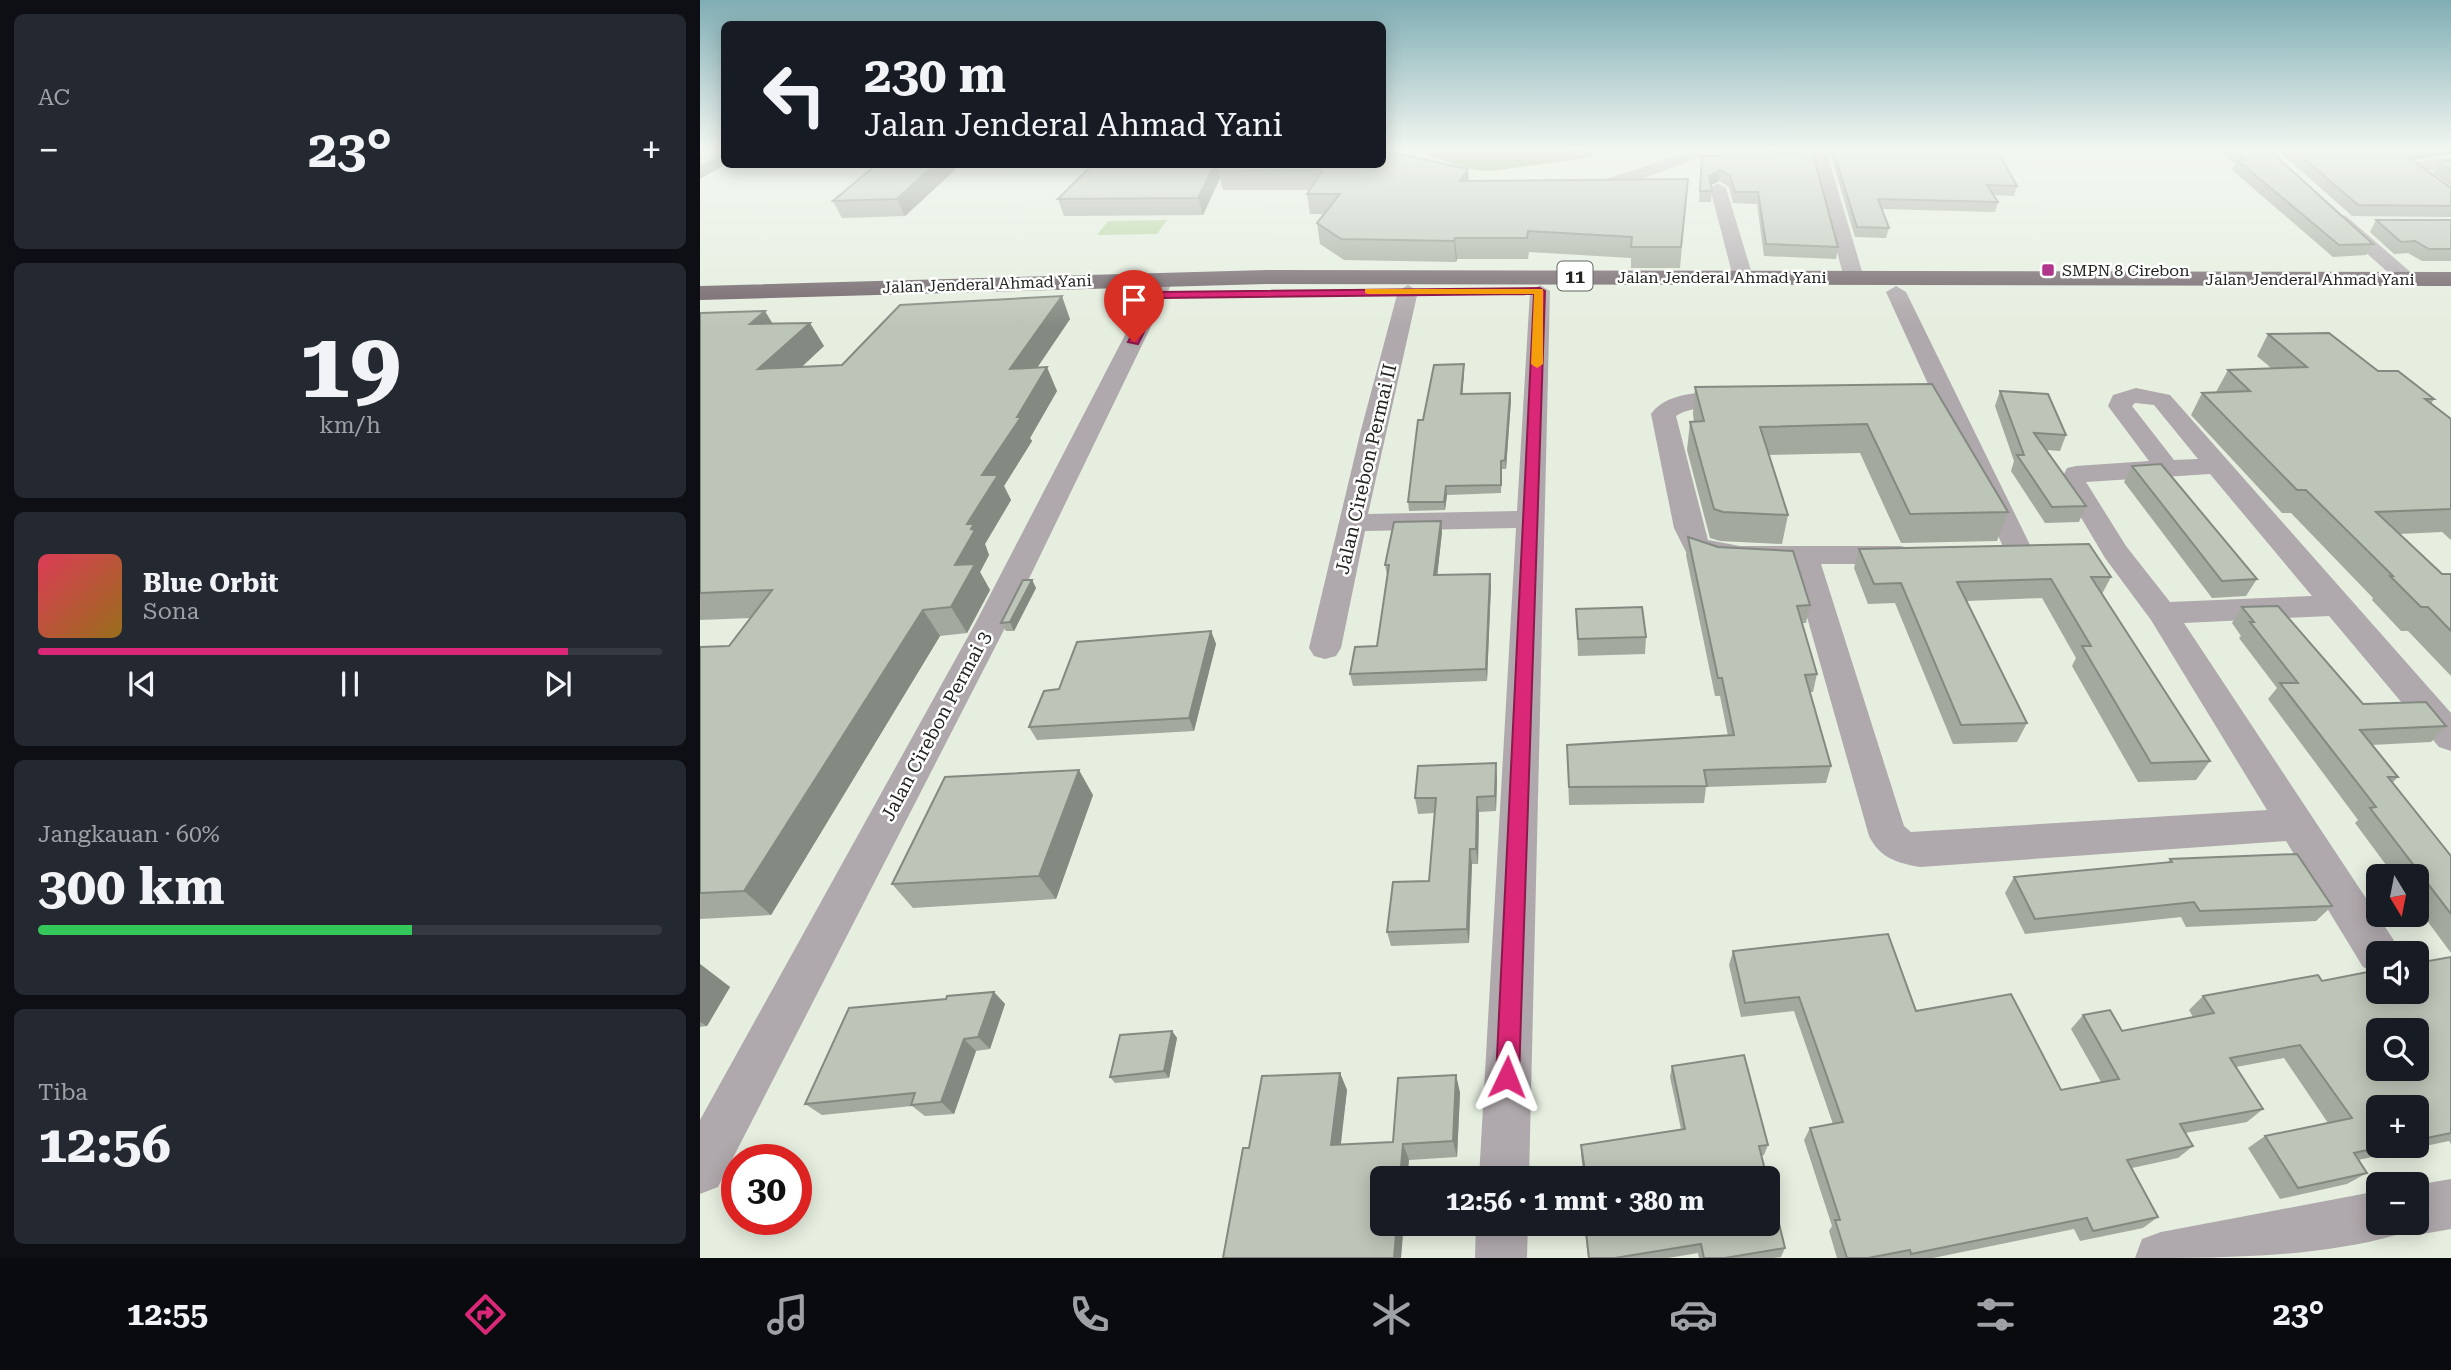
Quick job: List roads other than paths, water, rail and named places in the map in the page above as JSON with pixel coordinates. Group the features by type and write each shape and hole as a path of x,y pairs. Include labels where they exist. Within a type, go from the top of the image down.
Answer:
{"highway":[{"name":"Jalan Jenderal Ahmad Yani","path":"700,309 1375,276 2451,279"},
{"name":"Jalan Jenderal Ahmad Yani","path":"700,293 1161,287 1408,291 2451,295"}],"street":[{"path":"1724,209 1742,277"},
{"path":"1835,209 1854,278"},
{"path":"2327,209 2407,280"},
{"path":"2345,224 2372,224"},
{"name":"Jalan Cirebon Permai 3","path":"700,1169 990,624 1161,287"},
{"name":"Jalan Cirebon Permai II","path":"1325,648 1408,291"},
{"path":"1505,1155 1540,291"},
{"path":"1896,292 2020,553"},
{"path":"2167,468 2120,406 2121,400 2132,394 2149,395 2162,400 2451,737"},
{"path":"1754,402 1685,402 1672,405 1663,414 1688,528 1696,546 1716,553 1804,557 1926,555"},
{"path":"1879,402 1948,402"},
{"path":"2217,466 2076,474 2073,482 2101,551 2162,613 2370,941"},
{"path":"1353,523 1530,519"},
{"path":"1804,557 1888,836 1902,847 1920,850 2296,824"},
{"path":"2162,613 2340,605"},
{"path":"2429,1208 2451,1204"},
{"path":"2161,1258 2366,1219"},
{"path":"1501,1258 1502,1236"}],"place":[{"name":"SMPN 8 Cirebon","path":"2048,270"}]}
